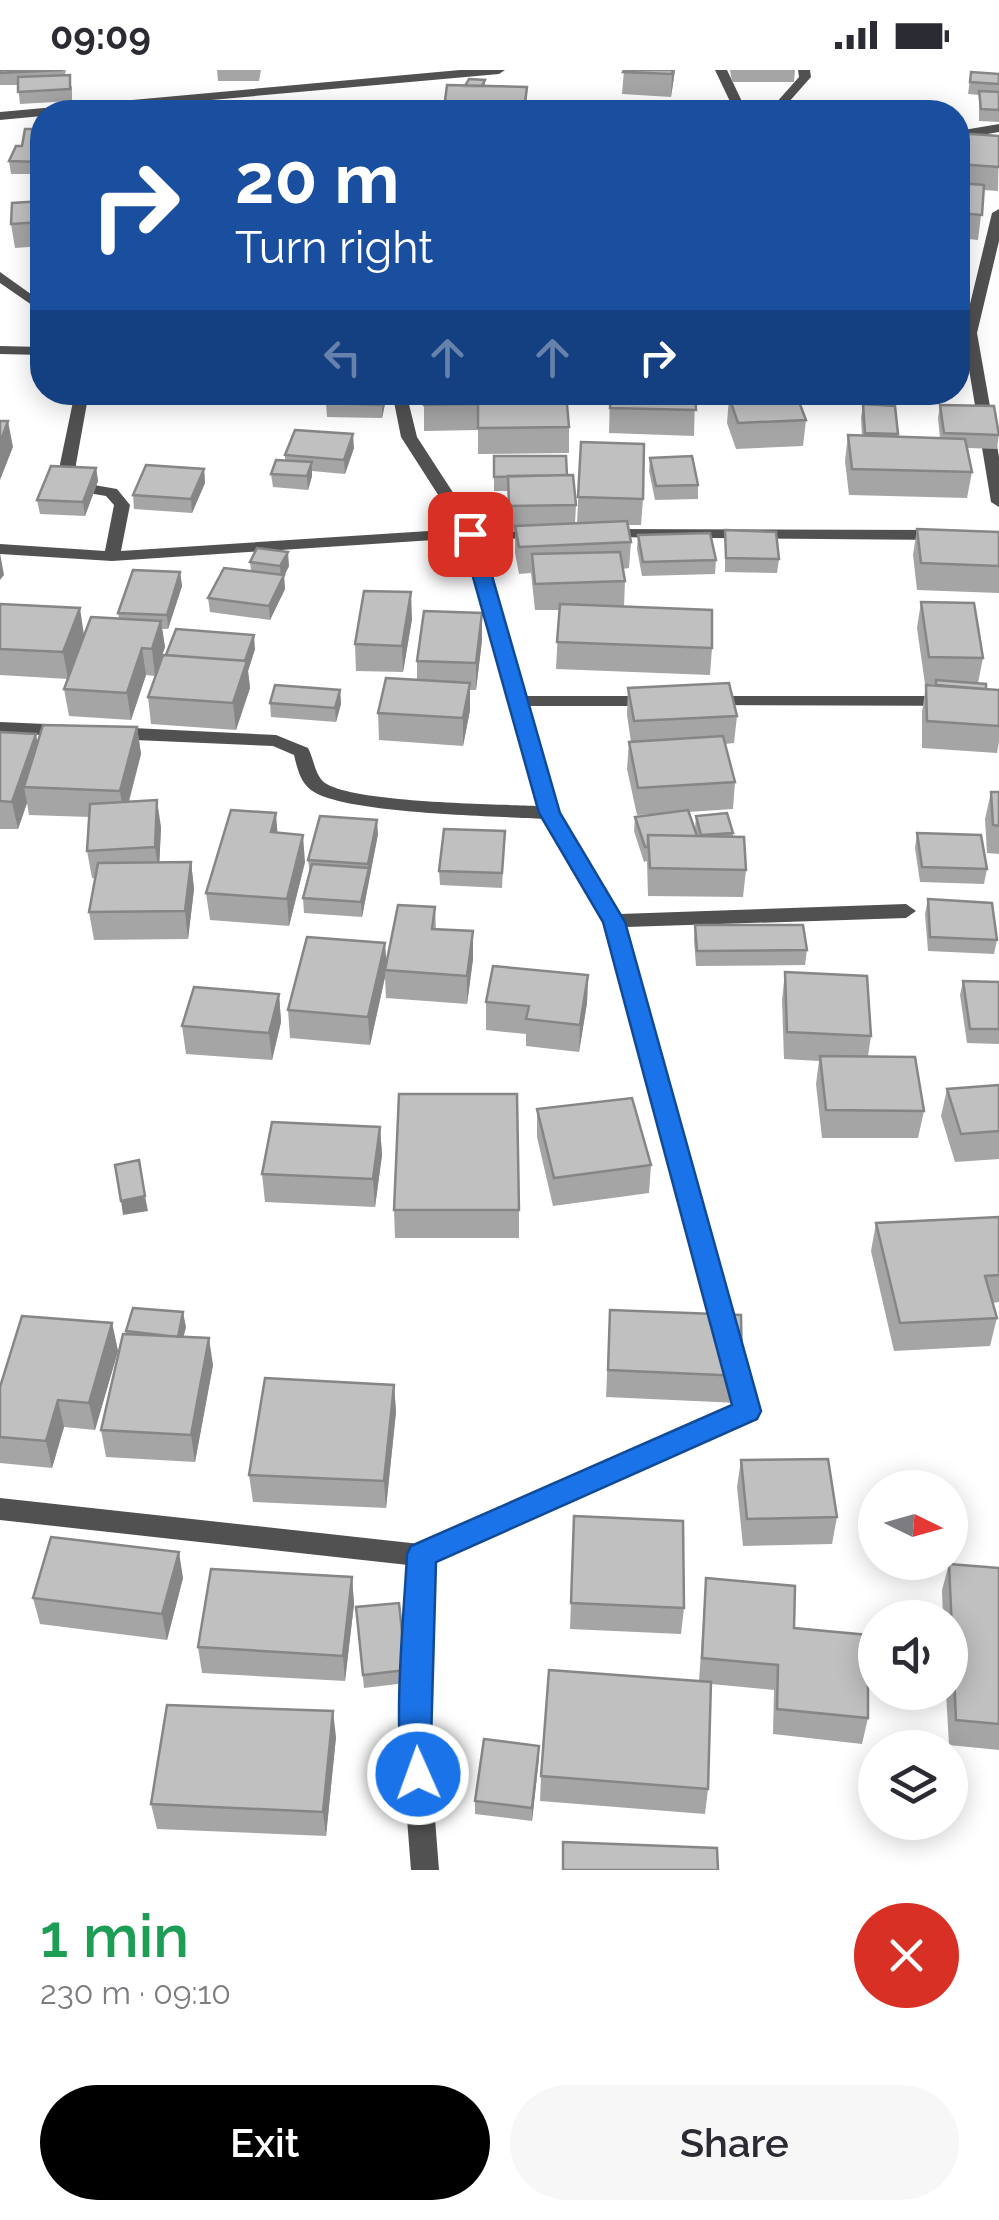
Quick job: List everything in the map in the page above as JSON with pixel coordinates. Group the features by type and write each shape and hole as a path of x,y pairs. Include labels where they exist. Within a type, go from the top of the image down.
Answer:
{"street":[{"path":"150,100 374,76 499,70"},
{"path":"720,70 735,100"},
{"path":"787,100 805,78 804,70"},
{"path":"0,116 30,113"},
{"path":"970,133 999,128"},
{"path":"970,312 999,212"},
{"path":"0,276 30,299"},
{"path":"0,350 30,351"},
{"path":"970,362 999,502"},
{"path":"79,405 68,464 70,485 112,492 122,504 112,556"},
{"path":"0,1508 422,1554 747,1411 614,922 549,813 470,534 409,437 402,405"},
{"path":"0,549 112,556 470,534 568,534"},
{"path":"588,534 960,535"},
{"path":"520,701 999,701"},
{"path":"0,728 276,741 302,752 313,784 328,793 549,813"},
{"path":"614,922 906,911"},
{"path":"422,1554 415,1742 425,1870"}],"building":[{"path":"0,70 63,70 0,73"},
{"path":"624,70 673,70 672,74"},
{"path":"971,72 999,74 999,84 970,82"},
{"path":"70,75 70,89 18,92 18,77"},
{"path":"469,79 485,80 482,86 465,86"},
{"path":"447,85 527,87 525,100 445,100"},
{"path":"979,91 999,92 999,110 981,109"},
{"path":"25,129 30,129 30,162 9,161 16,146 22,146"},
{"path":"970,134 999,136 999,167 970,165"},
{"path":"970,184 984,185 982,215 970,214"},
{"path":"30,202 30,223 11,224 12,203"},
{"path":"478,405 567,405 569,427 478,428"},
{"path":"696,405 696,410 610,408"},
{"path":"732,405 800,405 806,420 738,423"},
{"path":"863,405 895,406 898,434 865,433"},
{"path":"940,405 994,406 999,435 944,433"},
{"path":"0,421 8,421 0,443"},
{"path":"295,430 353,434 344,460 285,455"},
{"path":"848,435 965,439 972,472 852,469"},
{"path":"581,442 644,444 643,499 578,497"},
{"path":"494,456 566,456 567,475 494,477"},
{"path":"692,456 698,485 656,486 650,458"},
{"path":"276,460 312,462 307,476 271,474"},
{"path":"146,465 204,469 191,499 133,495"},
{"path":"51,466 96,468 83,502 37,500"},
{"path":"573,475 576,505 509,506 508,476"},
{"path":"627,521 631,542 519,547 515,526"},
{"path":"917,529 999,532 999,566 921,563"},
{"path":"725,530 776,532 779,559 726,558"},
{"path":"710,533 716,560 643,562 638,535"},
{"path":"257,548 288,552 280,566 250,562"},
{"path":"620,552 625,581 535,584 532,554"},
{"path":"224,568 284,575 269,606 208,598"},
{"path":"133,570 180,572 167,615 118,613"},
{"path":"364,591 411,592 402,646 355,644"},
{"path":"921,602 974,603 983,658 929,657"},
{"path":"0,604 80,608 63,652 0,649"},
{"path":"560,604 712,610 712,648 557,642"},
{"path":"424,611 482,613 476,663 417,661"},
{"path":"91,617 161,621 152,649 142,648 127,693 64,689"},
{"path":"176,629 254,635 245,661 166,655"},
{"path":"163,655 247,661 233,703 148,697"},
{"path":"386,678 470,683 463,718 378,713"},
{"path":"936,680 986,684 986,689 936,685"},
{"path":"729,683 737,716 634,721 628,688"},
{"path":"275,685 340,690 335,708 270,703"},
{"path":"926,685 999,690 999,726 927,721"},
{"path":"43,725 137,727 120,791 24,787"},
{"path":"0,732 36,734 12,802 0,801"},
{"path":"723,736 735,782 638,788 629,742"},
{"path":"991,792 999,792 999,826 993,825"},
{"path":"157,800 155,847 87,851 90,804"},
{"path":"231,810 276,813 271,832 303,835 287,899 206,893"},
{"path":"688,810 697,836 648,835 645,847 635,817"},
{"path":"727,813 733,833 701,835 696,816"},
{"path":"320,816 377,820 368,864 308,860"},
{"path":"444,829 505,831 502,873 439,871"},
{"path":"917,833 981,835 987,869 922,867"},
{"path":"648,835 744,837 746,870 650,868"},
{"path":"191,862 185,911 89,912 98,863"},
{"path":"312,864 369,868 361,902 303,898"},
{"path":"928,899 992,903 997,940 930,937"},
{"path":"398,905 435,907 432,929 473,931 467,976 385,970"},
{"path":"695,925 803,925 807,950 697,951"},
{"path":"307,937 385,943 368,1017 288,1010"},
{"path":"493,966 588,975 580,1025 526,1019 529,1006 486,1002"},
{"path":"785,972 867,976 871,1036 787,1032"},
{"path":"963,981 999,982 999,1029 970,1029"},
{"path":"194,987 279,994 269,1033 182,1026"},
{"path":"820,1056 915,1057 924,1111 826,1110"},
{"path":"999,1085 999,1131 961,1134 947,1089"},
{"path":"399,1094 517,1094 519,1210 394,1210"},
{"path":"632,1098 651,1165 554,1178 537,1109"},
{"path":"272,1122 380,1127 373,1179 262,1174"},
{"path":"139,1160 145,1196 121,1201 115,1165"},
{"path":"999,1217 999,1275 985,1276 997,1318 900,1323 876,1223"},
{"path":"133,1308 183,1312 178,1337 126,1331"},
{"path":"610,1310 741,1315 742,1376 608,1370"},
{"path":"22,1316 112,1323 89,1403 58,1400 46,1441 0,1437 0,1387"},
{"path":"123,1334 209,1338 191,1435 101,1430"},
{"path":"265,1378 394,1385 384,1481 249,1475"},
{"path":"828,1459 837,1517 747,1519 741,1460"},
{"path":"574,1516 683,1521 684,1608 571,1603"},
{"path":"51,1537 179,1552 162,1614 33,1598"},
{"path":"968,1566 999,1568 999,1724 956,1720 956,1710 968,1710 968,1600 951,1600 950,1580 968,1580"},
{"path":"211,1569 352,1577 343,1656 198,1647"},
{"path":"706,1578 795,1586 794,1628 858,1634 858,1710 868,1710 868,1718 777,1709 778,1665 702,1658"},
{"path":"399,1603 406,1670 363,1675 356,1607"},
{"path":"549,1670 711,1682 708,1789 541,1776"},
{"path":"167,1705 333,1711 323,1812 151,1804"},
{"path":"484,1739 539,1746 532,1808 475,1801"},
{"path":"563,1842 717,1848 718,1870 563,1870"}],"route":[{"path":"418,1774 415,1742 422,1554 747,1411 622,947 614,922 549,813 470,534"}]}
